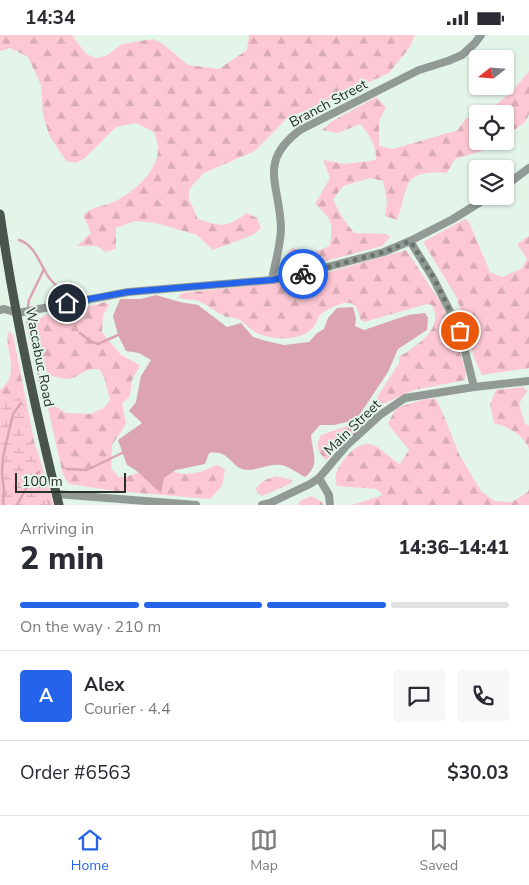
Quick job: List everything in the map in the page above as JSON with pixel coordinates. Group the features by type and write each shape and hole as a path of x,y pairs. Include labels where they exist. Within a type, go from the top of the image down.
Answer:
{"main road":[{"name":"Waccabuc Road","path":"0,214 7,265 59,505"}],"street":[{"name":"Branch Street","path":"272,280 281,237 273,171 274,160 288,139 300,130 419,70 462,55 481,35"},
{"path":"514,179 529,168"},
{"path":"0,310 4,309 18,313 128,292 272,280 301,274 384,252 453,219 476,205"},
{"path":"410,241 434,278 460,331 474,387"},
{"name":"Main Street","path":"262,505 287,496 318,478 347,445 397,402 414,396 529,381"},
{"path":"318,478 329,495 330,505"},
{"path":"56,493 196,505"}],"green space":[{"path":"0,35 72,35 86,54 96,58 106,56 122,44 153,39 163,44 188,65 219,69 247,50 249,35 415,35 410,47 389,73 286,119 255,151 204,173 189,189 189,199 198,219 224,225 247,213 257,218 261,228 253,235 213,250 197,235 156,223 135,221 116,228 116,249 106,252 97,246 77,246 91,233 83,215 93,209 118,200 141,183 153,167 156,159 158,144 154,132 136,123 116,127 85,158 76,163 66,161 49,135 43,115 41,85 28,57 10,48 0,51"},
{"path":"529,71 529,114 522,124 514,130 514,105 495,105 508,95 514,95 514,88"},
{"path":"376,97 386,107 379,121 379,146 393,149 458,130 465,119 469,117 469,150 482,150 455,159 447,173 426,173 412,178 408,184 397,220 385,216 387,201 383,181 370,178 343,186 333,199 340,214 354,233 387,234 390,237 382,246 299,268 279,267 292,248 312,253 330,246 330,222 315,204 330,178 323,160 345,164 376,160 372,141 360,124 338,133 322,130 331,122"},
{"path":"465,219 469,222 490,272 502,277 521,269 527,259 517,244 529,236 529,368 482,375 475,360 457,298 423,242"},
{"path":"406,250 441,303 455,333 466,374 465,380 414,390 385,403 326,460 318,448 321,435 362,421 399,363 399,357 413,348 432,329 435,322 435,314 432,305 427,304 364,322 360,319 358,310 354,305 344,303 319,315 316,324 302,335 274,338 257,333 238,319 224,316 201,302 178,297 182,293 301,280"},
{"path":"105,302 109,305 103,315 102,332 121,355 140,365 132,380 130,396 122,403 126,424 112,445 111,469 119,477 123,477 150,469 189,474 216,465 225,470 222,486 210,499 116,491 69,484 63,475 47,404 52,404 66,413 90,414 104,408 110,400 104,377 99,369 85,371 68,379 48,375 34,336 34,326 36,321 45,315 62,314"},
{"path":"9,331 13,335 34,441 54,505 48,505 21,400 0,398 0,390 7,383 10,376"},
{"path":"523,387 527,391 519,404 525,424 529,426 529,449 519,435 494,423 490,404 496,390"},
{"path":"16,396 21,400 48,505 0,505 0,398"},
{"path":"425,399 436,399 459,454 481,491 494,501 512,502 528,492 529,489 529,505 352,505 383,495 377,489 337,486 336,476 341,464 354,449 370,444 400,464 409,450 388,424 396,408"},
{"path":"276,476 292,480 292,483 262,496 258,494 256,489 260,484"},
{"path":"311,496 322,502 323,505 298,505 300,501"}],"shaded area":[{"path":"156,295 198,305 227,327 241,323 253,337 284,345 309,342 317,333 324,329 328,318 337,308 353,307 356,318 355,326 364,330 408,315 425,313 428,318 427,330 398,349 388,372 356,420 334,425 320,425 311,435 314,463 313,468 305,477 287,467 279,465 253,470 242,469 221,454 209,453 205,464 176,470 164,478 161,493 127,465 118,440 142,423 129,411 136,402 141,376 151,360 139,353 126,351 118,335 113,316 120,299 141,299"}],"waterway":[{"path":"19,240 30,246 34,251 52,282 72,296"},
{"path":"28,306 44,269"},
{"path":"27,320 40,382"},
{"path":"80,333 90,341 98,344 118,335"},
{"path":"3,505 3,457 13,414 21,403"},
{"path":"67,469 87,470 122,453"},
{"path":"17,505 31,479 39,472"}],"way so far":[{"path":"303,274 384,252 410,241 434,278 460,331"}],"route":[{"path":"67,303 128,292 272,280 303,274"}]}
